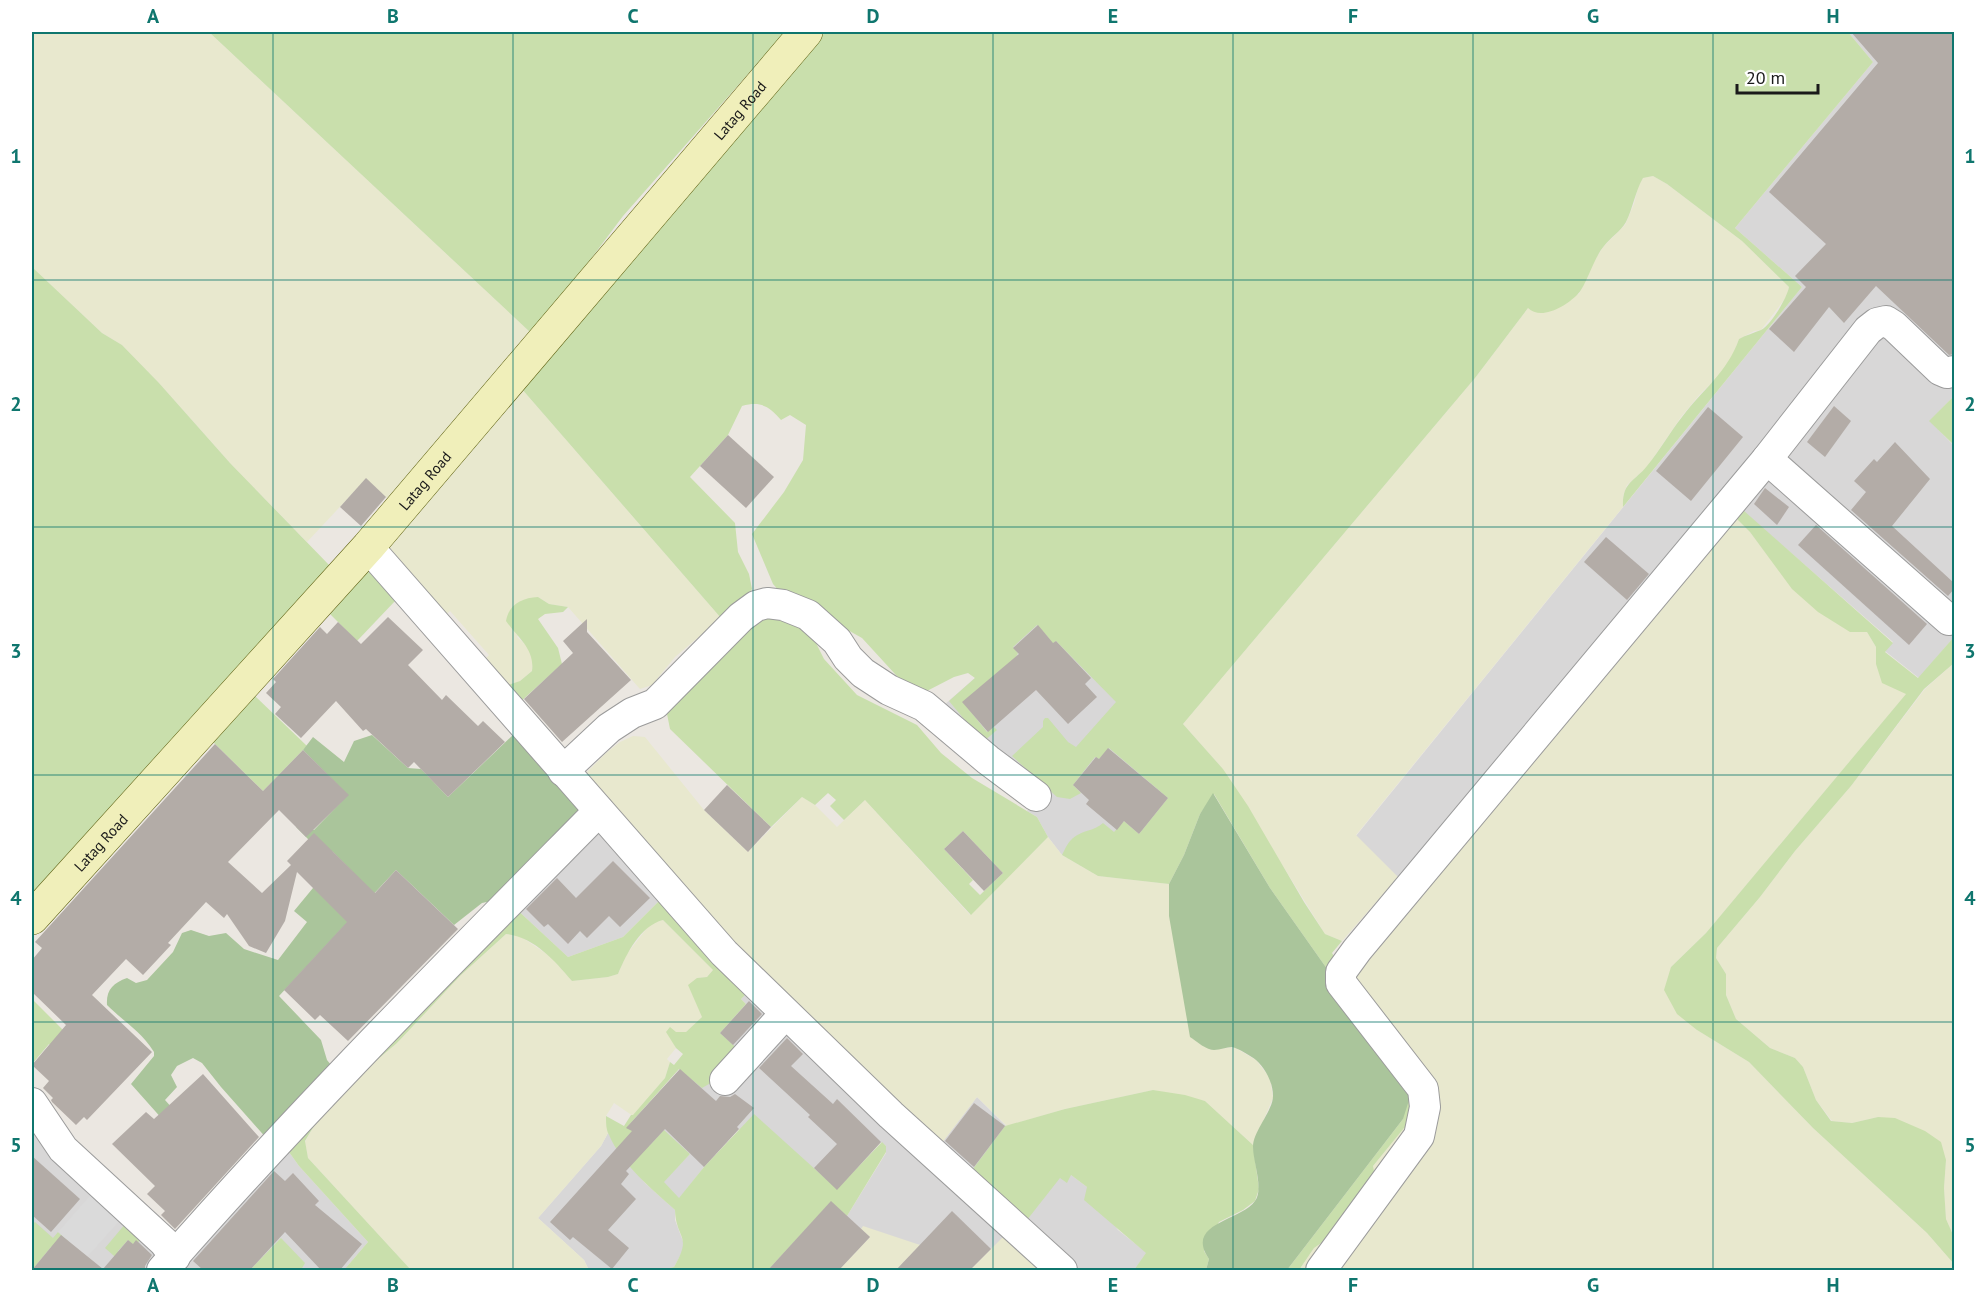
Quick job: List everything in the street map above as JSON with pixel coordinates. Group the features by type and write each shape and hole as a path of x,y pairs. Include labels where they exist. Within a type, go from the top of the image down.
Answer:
{"street":[{"name":"Latag Road","path":"32,918 368,547 806,32"},
{"path":"1321,1270 1419,1136 1425,1107 1423,1089 1341,983 1341,972 1767,459 1869,330 1877,323 1886,321 1940,370 1947,373 1954,371"},
{"path":"1767,459 1949,620"},
{"path":"368,547 724,953 891,1116 1062,1270"},
{"path":"563,771 609,728 632,713 655,704 741,617 756,606 767,603 783,605 808,615 837,641 848,658 863,673 889,690 924,706 988,760 1036,796"},
{"path":"170,1265 275,1144 357,1057 599,812"},
{"path":"725,1080 784,1014"},
{"path":"32,1105 63,1149 164,1242 170,1265"}],"shaded area":[{"path":"1848,32 1954,32 1954,396 1930,421 1954,446 1954,637 1919,678 1885,651 1893,642 1742,510 1420,899 1356,836 1802,287 1735,228 1873,62"},
{"path":"1041,620 1088,662 1200,814 1062,855 1048,837 1037,817 1027,811 1037,796 935,713"},
{"path":"598,814 665,895 623,937 568,957 512,905"},
{"path":"754,985 1060,1270 896,1270 920,1245 870,1237 839,1270 768,1270 831,1201 847,1216 886,1153 886,1146 881,1142 837,1190 739,1129 704,1167 679,1199 663,1182 690,1154 650,1146 628,1126 680,1069 720,1033 746,1004 741,999"},
{"path":"977,1097 1006,1126 1087,1187 1118,1230 1147,1253 1134,1270 1062,1270 934,1153"},
{"path":"32,1104 164,1243 161,1270 32,1270"},
{"path":"608,1133 623,1158 646,1184 675,1210 675,1220 684,1244 674,1267 661,1270 589,1270 584,1260 538,1218 601,1146"},
{"path":"289,1142 289,1152 299,1166 368,1242 344,1270 166,1270"},
{"path":"95,1190 124,1216 87,1257 58,1232"}],"green space":[{"path":"32,32 209,32 531,333 388,499 366,479 307,542 230,463 122,345 102,333 32,267"},
{"path":"209,32 785,32 623,216 531,333"},
{"path":"825,32 1848,32 1873,62 1735,228 1802,287 1623,507 1624,492 1630,483 1647,466 1682,417 1728,362 1739,339 1761,330 1774,317 1789,287 1742,241 1653,176 1643,178 1626,222 1600,252 1577,295 1567,304 1546,312 1533,312 1528,308 1475,378 1183,724 1223,769 1248,806 1325,934 1342,941 1332,953 1362,1003 1386,1025 1418,1125 1404,1128 1373,1166 1375,1177 1327,1239 1314,1248 1299,1270 1287,1270 1403,1119 1378,1041 1270,888 1214,794 1200,814 1184,855 1169,884 1098,876 1062,855 1073,838 1103,823 1114,832 1124,821 1139,834 1168,798 1109,748 1099,759 1095,757 1073,785 1081,793 1070,799 1057,797 1012,756 1043,727 1045,718 1048,718 1068,742 1076,747 1116,702 1056,641 1051,645 1048,637 1037,625 1013,647 1018,653 1016,657 963,702 987,732 994,727 997,730 983,742 949,701 975,678 968,673 954,677 923,693 906,686 862,638 780,592 773,584 752,534 784,492 803,460 806,425 790,415 781,420 773,411 764,406 754,404 742,406 728,435 690,477 735,523 738,552 749,574 752,589 721,618 521,388"},
{"path":"1653,176 1742,241 1789,287 1787,296 1761,330 1739,339 1724,371 1700,394 1681,417 1647,467 1627,485 1623,496 1623,507 1356,835 1398,877 1342,941 1325,934 1223,769 1183,724 1475,378 1528,308 1579,294 1594,261 1604,246 1625,225 1643,178"},
{"path":"32,267 102,333 122,345 230,463 330,566 32,895"},
{"path":"521,388 721,618 675,657 652,685 640,689 568,607 549,604 538,597 517,637 528,647 533,659 532,671 520,681 499,688 479,665 489,655 450,611 440,620 387,548"},
{"path":"1954,396 1954,445 1929,421"},
{"path":"1743,510 1893,643 1885,652 1918,678 1954,637 1954,663 1924,689 1851,786 1717,948 1716,958 1726,974 1726,995 1736,1019 1770,1048 1795,1058 1803,1067 1816,1100 1831,1121 1852,1123 1878,1117 1895,1118 1925,1131 1941,1142 1946,1160 1944,1188 1946,1219 1954,1237 1954,1264 1927,1233 1813,1128 1749,1062 1697,1030 1677,1014 1664,990 1671,967 1706,933 1906,694 1882,683 1876,664 1876,647 1867,632 1850,632 1818,612 1792,589 1750,532 1736,518"},
{"path":"1736,518 1771,560 1867,632 1876,647 1876,664 1907,693 1706,933 1671,967 1697,1030 1749,1062 1813,1128 1927,1233 1954,1264 1954,1270 1299,1270 1314,1248 1327,1239 1373,1166 1404,1128 1418,1125 1350,983"},
{"path":"367,572 371,573 396,600 357,641 330,614"},
{"path":"538,597 549,604 568,607 563,612 545,614 538,619 558,648 562,664 519,703 499,688 520,681 532,671 531,656 525,644 506,621 510,610 517,603"},
{"path":"767,615 799,626 813,637 824,659 857,695 917,725 941,753 972,778 1037,817 1048,837 971,915 865,800 844,820 830,806 836,800 828,793 815,805 802,797 771,827 670,729 667,714 737,631","holes":["963,831 1003,873 980,895 969,884 973,880 944,849"]},
{"path":"1954,663 1954,1237 1946,1219 1944,1188 1946,1160 1878,1117 1852,1123 1832,1121 1816,1100 1803,1067 1795,1058 1770,1048 1736,1019 1726,995 1726,974 1716,958 1717,948 1851,786 1925,689"},
{"path":"255,696 307,746 263,791 212,741"},
{"path":"514,734 577,806 579,813 496,900 482,903 454,925 396,870 279,996 321,1040 327,1060 335,1070 269,1141 202,1063 193,1058 177,1066 171,1075 177,1087 165,1100 182,1119 172,1130 131,1084 154,1056 154,1052 137,1032 107,1005 109,991 118,982 127,978 136,983 147,980 173,952 182,933 191,930 209,936 226,933 244,949 278,960 307,922 294,911 313,888 353,872 333,852 308,839 296,827 314,830 348,795 303,750 313,737 344,762 354,741 372,735 408,768 421,769 448,797"},
{"path":"633,736 645,737 704,810 748,852 802,797 815,805 837,827 865,800 970,915 1048,837 1062,855 1098,876 1169,884 1169,916 1211,1050 1234,1047 1256,1060 1270,1078 1273,1098 1253,1145 1205,1101 1153,1090 1065,1109 1007,1126 977,1097 938,1148 763,983 584,775 606,753 620,742"},
{"path":"1213,793 1270,888 1378,1041 1411,1094 1403,1119 1287,1270 1206,1270 1209,1259 1203,1247 1204,1238 1209,1230 1248,1208 1257,1196 1258,1183 1253,1147 1273,1096 1268,1076 1254,1058 1232,1047 1209,1049 1190,1037 1169,916 1169,884 1184,855 1200,814"},
{"path":"665,895 750,990 741,999 746,1004 720,1033 741,1052 716,1080 702,1088 679,1069 628,1126 649,1146 664,1130 690,1154 664,1182 679,1198 704,1167 754,1114 837,1189 882,1142 886,1146 886,1152 847,1216 831,1202 768,1270 661,1270 674,1267 682,1248 683,1242 675,1210 638,1176 621,1156 608,1133 606,1116 624,1126 631,1115 665,1078 670,1062 674,1065 683,1054 676,1048 666,1032 670,1027 676,1032 686,1032 702,1017 688,985 697,978 707,977 713,970 663,920 648,928 635,941 618,974 572,981 543,951 526,940 506,934 461,975 397,1043 371,1065 317,1121 305,1141 308,1158 411,1270 344,1270 368,1242 299,1166 289,1152 289,1142 512,905 568,957 623,937"},
{"path":"663,920 713,970 707,977 697,978 702,1017 686,1032 676,1032 671,1038 676,1048 667,1059 670,1062 665,1078 633,1116 614,1103 606,1116 608,1133 601,1146 538,1218 584,1260 589,1270 411,1270 308,1158 305,1142 317,1121 371,1065 397,1043 461,975 506,934 520,936 551,957 572,981 618,974 626,955 651,923"},
{"path":"32,999 74,1041 62,1056 49,1044 32,1064"},
{"path":"1153,1090 1205,1101 1253,1145 1259,1189 1255,1201 1219,1222 1204,1251 1209,1259 1206,1270 1134,1270 1146,1253 1084,1200 1087,1187 1071,1175 1067,1183 1060,1178 1023,1225 967,1177 1005,1126 1065,1109"},
{"path":"35,1222 53,1238 58,1232 68,1241 51,1247 32,1270 32,1225"},
{"path":"126,1223 144,1235 135,1246 128,1240 118,1251 141,1270 130,1270 105,1248"},
{"path":"863,1226 920,1245 896,1270 839,1270 870,1237 861,1229"},
{"path":"1009,1231 1053,1270 970,1270"},
{"path":"281,1238 305,1263 301,1270 250,1270"}],"building":[{"path":"1851,32 1954,32 1954,354 1949,355 1876,286 1844,323 1829,307 1794,352 1769,329 1806,287 1795,276 1826,244 1769,192 1878,63"},
{"path":"1834,406 1851,421 1825,457 1807,442"},
{"path":"1708,407 1743,437 1691,501 1656,471"},
{"path":"728,435 774,477 746,508 700,466"},
{"path":"1895,442 1930,479 1892,526 1954,583 1954,589 1948,596 1851,510 1866,492 1854,481 1874,459 1877,462"},
{"path":"366,478 386,497 361,526 340,507"},
{"path":"1765,488 1789,507 1777,525 1754,504"},
{"path":"1816,525 1927,624 1909,645 1798,545"},
{"path":"1606,537 1649,574 1627,600 1584,562"},
{"path":"388,617 423,650 408,665 442,700 446,695 478,726 483,721 505,742 448,797 414,762 408,768 366,729 363,731 336,701 301,738 275,714 281,707 266,693 276,682 273,679 320,627 327,634 338,622 361,644"},
{"path":"587,619 587,632 631,680 562,742 524,699 573,653 563,641"},
{"path":"1038,625 1053,643 1056,641 1091,678 1085,684 1097,697 1068,724 1036,690 988,732 962,702 1019,654 1013,648"},
{"path":"215,744 263,791 303,750 349,795 306,837 279,810 228,862 262,893 291,865 287,861 314,833 375,893 396,870 458,929 348,1041 320,1015 315,1020 284,990 347,922 297,872 285,921 266,953 249,946 227,914 224,918 206,902 168,943 171,945 143,975 126,959 92,995 152,1052 87,1120 84,1117 76,1125 52,1102 53,1098 43,1088 49,1081 32,1065 66,1025 32,992 32,960 42,948 35,942"},
{"path":"1108,748 1168,798 1139,834 1124,821 1117,830 1086,804 1089,800 1073,785 1096,757 1099,759"},
{"path":"727,785 771,827 748,852 704,810"},
{"path":"963,831 1003,873 984,891 944,849"},
{"path":"613,861 650,898 620,927 609,916 587,938 580,931 568,944 548,924 544,927 526,909 557,878 576,898"},
{"path":"749,1001 762,1014 733,1045 720,1033"},
{"path":"787,1038 803,1054 791,1066 833,1104 837,1099 881,1142 837,1190 814,1168 837,1144 808,1117 810,1115 759,1068"},
{"path":"680,1069 716,1101 720,1096 730,1097 735,1094 754,1108 737,1127 739,1129 704,1167 665,1129 626,1171 629,1174 621,1184 636,1199 608,1230 629,1248 612,1269 573,1237 570,1240 550,1222 632,1131 626,1128"},
{"path":"203,1074 259,1137 175,1229 161,1215 165,1211 147,1194 155,1186 112,1144 146,1112 154,1119"},
{"path":"974,1103 1005,1126 974,1167 945,1141"},
{"path":"32,1156 80,1199 51,1232 32,1215"},
{"path":"274,1171 285,1181 293,1173 319,1201 315,1205 362,1244 340,1270 321,1270 285,1232 250,1270 203,1270 193,1261"},
{"path":"831,1201 870,1237 839,1270 768,1270"},
{"path":"952,1211 991,1249 970,1270 896,1270"},
{"path":"61,1235 103,1269 128,1240 133,1244 136,1240 152,1255 145,1270 32,1270"}]}
